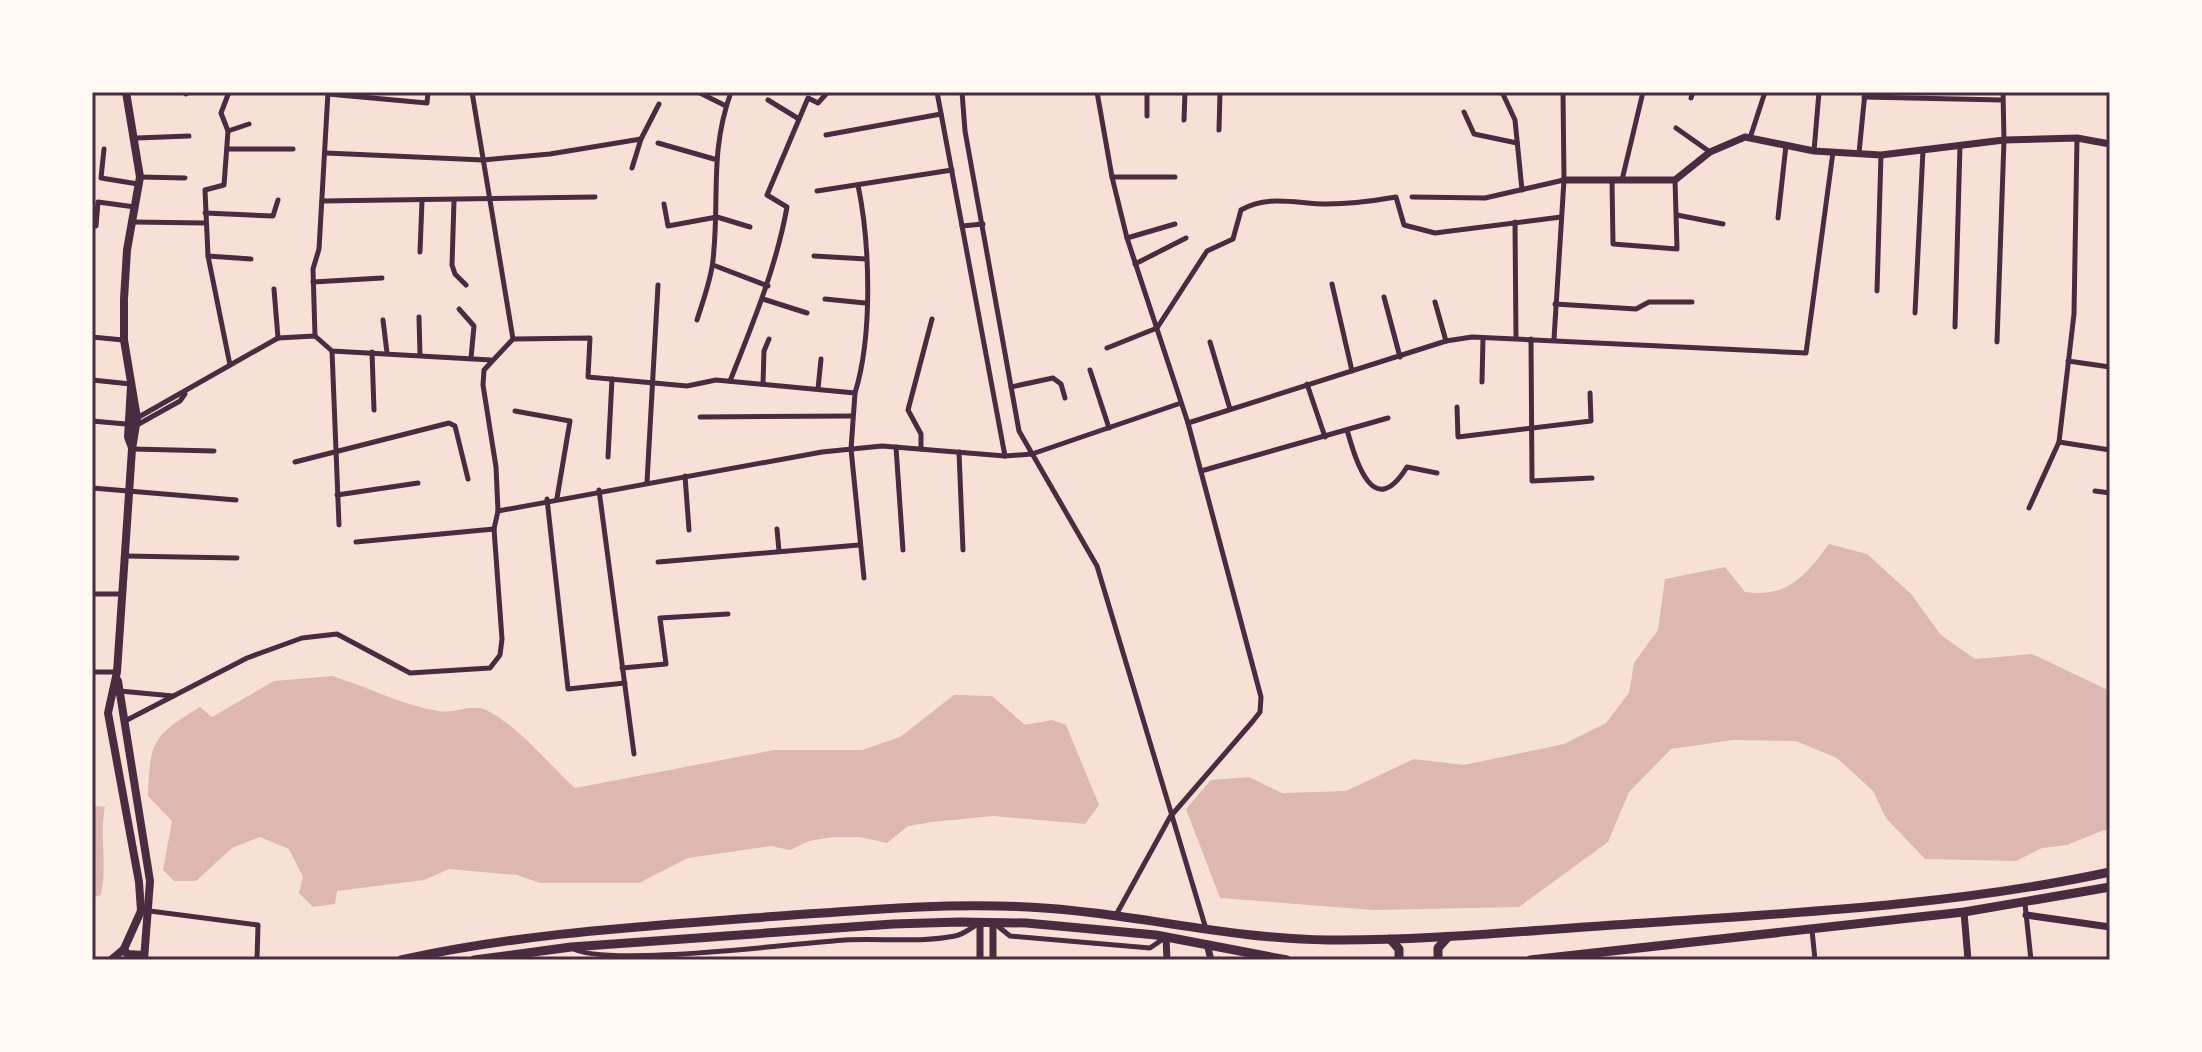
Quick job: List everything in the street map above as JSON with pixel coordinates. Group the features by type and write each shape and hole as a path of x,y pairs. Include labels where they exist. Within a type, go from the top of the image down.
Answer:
{"highway":[{"path":"401,960 467,945 569,932 892,908 1027,907 1324,940 1450,937 1778,915 1962,897 2110,872"},
{"path":"1530,960 1964,912 2025,904 2110,887"},
{"path":"474,960 567,948 893,924 980,922 1166,937 1287,960"},
{"path":"1438,960 1439,944 1450,937"},
{"path":"1390,939 1399,949 1399,960"}],"main road":[{"path":"111,960 124,949 138,924 141,896 108,713 117,672 135,422 124,340 124,299 140,180 137,138 126,92"},
{"path":"117,672 150,881 144,957 127,954 124,949"}],"street":[{"path":"229,92 221,113 228,131 224,185 205,190 205,223 208,256 230,365"},
{"path":"315,336 313,282 326,153 328,93 427,103 428,92"},
{"path":"472,92 513,339"},
{"path":"698,92 726,106"},
{"path":"697,320 713,264 717,217 714,159 731,92"},
{"path":"730,381 768,286 787,207 767,195 808,98 818,103 828,92"},
{"path":"937,92 1005,456"},
{"path":"962,92 965,131 1019,431 1097,566 1206,929"},
{"path":"1097,92 1112,177 1127,238 1188,423 1261,697 1260,712 1170,817 1116,915"},
{"path":"1147,92 1147,116"},
{"path":"1184,120 1185,92"},
{"path":"1219,130 1220,92"},
{"path":"1502,92 1515,120 1522,190"},
{"path":"1554,339 1564,180 1563,92"},
{"path":"1622,180 1643,92"},
{"path":"1750,138 1765,92"},
{"path":"1814,151 1819,92"},
{"path":"1997,342 2003,92"},
{"path":"1859,154 1865,94 2002,100"},
{"path":"768,100 799,119"},
{"path":"632,168 641,139 659,104"},
{"path":"1464,112 1474,134 1517,143"},
{"path":"826,135 941,114"},
{"path":"228,131 249,124"},
{"path":"1676,128 1710,152"},
{"path":"137,138 189,136"},
{"path":"1412,197 1485,198 1564,180 1675,180 1710,152 1750,138 1814,151 1881,155 2004,140 2077,138 2110,144"},
{"path":"2029,508 2059,442 2074,314 2077,138"},
{"path":"326,153 483,160 550,154 641,139"},
{"path":"658,143 714,159"},
{"path":"1778,218 1786,145"},
{"path":"1955,327 1960,145"},
{"path":"104,149 101,178 185,178"},
{"path":"228,149 293,149"},
{"path":"1915,313 1923,150"},
{"path":"1188,423 1446,341 1554,339 1806,353 1833,152"},
{"path":"1877,291 1881,155"},
{"path":"817,191 952,170"},
{"path":"1112,177 1175,177"},
{"path":"1612,180 1613,244 1677,249 1675,180"},
{"path":"858,185 867,232 864,359 855,393 851,449 864,578"},
{"path":"322,201 595,197"},
{"path":"1107,348 1157,328 1207,251 1233,239 1241,210 1267,200 1361,203 1396,197 1404,225 1435,233 1561,217"},
{"path":"205,213 273,216 278,200"},
{"path":"420,252 422,201"},
{"path":"454,201 452,265 455,274 466,285"},
{"path":"96,226 98,202 136,207"},
{"path":"664,204 668,226 717,217 750,227"},
{"path":"1677,215 1723,224"},
{"path":"133,222 205,223"},
{"path":"1515,222 1516,338"},
{"path":"962,226 983,224"},
{"path":"1127,238 1175,224"},
{"path":"1135,264 1186,238"},
{"path":"208,256 251,259"},
{"path":"814,256 866,259"},
{"path":"713,264 768,286"},
{"path":"313,282 382,278"},
{"path":"1332,284 1352,371"},
{"path":"647,482 658,285"},
{"path":"274,289 278,338"},
{"path":"1384,297 1400,357"},
{"path":"763,299 807,313"},
{"path":"825,299 865,303"},
{"path":"1435,302 1446,341"},
{"path":"1555,304 1636,309 1649,302 1692,302"},
{"path":"459,309 474,326 471,358"},
{"path":"419,317 420,355"},
{"path":"921,449 921,434 908,410 932,319"},
{"path":"383,320 387,353"},
{"path":"92,421 135,422 180,401 185,393 278,338 315,336 332,351 492,360"},
{"path":"92,337 124,340"},
{"path":"123,722 247,658 302,638 337,634 410,673 490,668 500,655 502,639 494,529 498,511 483,385 484,370 513,339 590,338 588,377 687,386 716,380 855,393"},
{"path":"1482,382 1483,338"},
{"path":"763,384 764,351 769,339"},
{"path":"1531,339 1532,481 1592,478"},
{"path":"1210,342 1230,409"},
{"path":"332,351 339,525"},
{"path":"372,352 374,410"},
{"path":"818,389 821,359"},
{"path":"2068,361 2110,367"},
{"path":"1090,370 1109,428"},
{"path":"1011,387 1053,378 1061,384 1065,398"},
{"path":"608,457 612,379"},
{"path":"92,380 131,385"},
{"path":"1307,384 1325,437"},
{"path":"1457,407 1458,437 1532,430 1591,421 1590,393"},
{"path":"498,511 547,499 851,449 896,447 1005,456 1032,454 1181,403"},
{"path":"515,411 570,421 557,498"},
{"path":"700,417 852,416"},
{"path":"1201,471 1388,418"},
{"path":"295,462 449,423 455,426 468,479"},
{"path":"1347,430 1363,480 1371,485 1385,488 1393,485 1407,467 1437,473"},
{"path":"2059,442 2110,450"},
{"path":"896,447 903,550"},
{"path":"132,449 214,451"},
{"path":"959,452 963,550"},
{"path":"685,476 689,530"},
{"path":"337,495 418,483"},
{"path":"92,488 236,500"},
{"path":"599,490 634,754"},
{"path":"2095,491 2110,493"},
{"path":"547,499 568,689 625,683"},
{"path":"356,542 494,529"},
{"path":"777,529 779,551"},
{"path":"658,562 859,545"},
{"path":"124,556 237,558"},
{"path":"92,594 122,594"},
{"path":"622,668 666,664 660,618 728,614"},
{"path":"92,672 117,672"},
{"path":"119,691 178,696"},
{"path":"2025,904 2031,960"},
{"path":"150,911 258,925 257,960"},
{"path":"1964,912 1968,960"},
{"path":"2026,915 2110,927"},
{"path":"980,922 980,957 993,957 993,922"},
{"path":"1812,929 1815,960"},
{"path":"1166,937 1167,960"},
{"path":"1207,944 1211,960"},
{"path":"565,960 567,948"}],"shaded area":[{"path":"1829,544 1867,554 1911,594 1941,635 1975,659 2032,654 2110,691 2110,831 2104,830 2067,845 2042,848 2016,861 1925,859 1886,818 1873,791 1837,758 1796,741 1733,740 1671,749 1629,792 1608,842 1519,907 1374,910 1220,898 1186,809 1211,780 1249,777 1282,793 1346,791 1414,759 1464,765 1564,744 1606,723 1629,693 1634,663 1658,630 1665,579 1725,567 1745,592 1773,592 1803,575"},
{"path":"332,676 425,708 444,712 476,708 486,710 522,736 575,788 774,750 862,750 900,737 954,695 992,696 1025,725 1052,720 1066,725 1099,805 1085,824 993,816 908,826 887,843 859,837 833,837 809,841 790,850 771,846 688,858 639,883 540,883 517,875 449,869 424,880 337,891 335,904 313,907 299,893 303,877 289,849 260,837 232,848 196,881 174,881 163,870 172,821 148,796 150,763 163,733 200,707 212,717 274,681"},
{"path":"92,806 105,807 103,884 101,895 92,898"}]}
